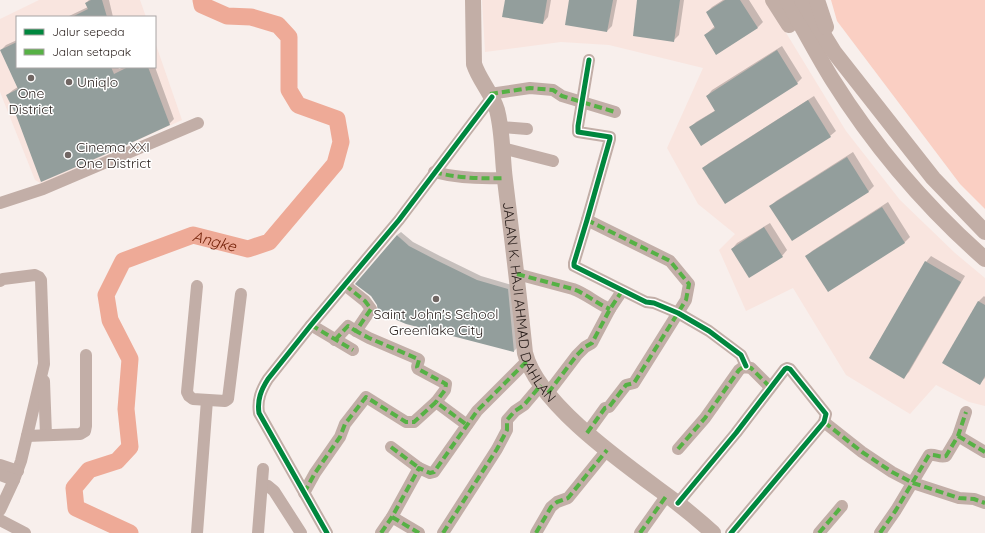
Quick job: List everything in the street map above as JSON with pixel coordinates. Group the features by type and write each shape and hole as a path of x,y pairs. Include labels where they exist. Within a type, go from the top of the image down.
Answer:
{"main road":[{"name":"JALAN K. HAJI AHMAD DAHLAN","path":"473,0 474,56 477,71 497,111 500,127 527,361 544,389 587,433 713,533"},
{"path":"774,0 791,28 809,40"},
{"path":"787,0 833,79 870,134 909,184 985,260"},
{"path":"802,0 834,52 933,178 985,232"},
{"path":"817,0 834,52"}],"street":[{"path":"589,60 578,132 610,137 610,139 574,266 646,302 678,313 709,331 741,356 746,366 751,368 770,387"},
{"path":"327,533 260,413 258,405 259,397 266,383 311,325 399,220 489,93 530,88 553,90 562,96 615,112"},
{"path":"0,203 43,189 198,123"},
{"path":"500,127 527,129"},
{"path":"502,148 552,161"},
{"path":"434,172 447,176 505,178"},
{"path":"587,433 605,408 609,407 626,385 634,383 686,300 689,284 670,261 588,220"},
{"path":"517,274 574,288 610,309"},
{"path":"0,281 3,279 35,275 41,280 46,435"},
{"path":"345,285 365,301 371,309 356,331"},
{"path":"197,286 187,392 193,399 225,401 228,399 241,294"},
{"path":"443,533 497,448 507,430 507,420 515,411 544,389 585,347 592,343 610,309 622,291"},
{"path":"311,325 352,350"},
{"path":"304,493 315,473 340,437 345,424 366,397 410,423 414,422 436,402 445,390 446,384 418,369 418,359 369,338 348,326 335,340"},
{"path":"27,436 80,434 84,431 86,426 86,355"},
{"path":"391,447 419,468 430,473 434,472 477,411 527,361"},
{"path":"0,510 16,476 44,364"},
{"path":"678,449 705,418 739,370 746,366"},
{"path":"640,533 736,433 785,369 790,369 826,414 824,422 731,533"},
{"path":"197,533 207,400"},
{"path":"436,402 467,425"},
{"path":"880,533 930,455 934,454 942,457 946,456 958,436 966,412"},
{"path":"824,422 862,452 912,483 959,498 974,499 985,503"},
{"path":"958,436 985,452"},
{"path":"539,532 551,507 560,500 568,498 607,450"},
{"path":"0,465 16,476"},
{"path":"381,533 392,517 419,468"},
{"path":"258,533 263,469"},
{"path":"0,475 16,476"},
{"path":"262,485 268,486 274,491 301,533"},
{"path":"819,533 842,506"},
{"path":"392,517 419,533"},
{"path":"0,520 25,533"}],"shaded area":[{"path":"39,0 140,0 146,16 16,16 16,68 156,68 156,45 182,120 42,184 35,180 0,92 0,19"},
{"path":"482,0 766,0 846,131 900,200 955,253 985,278 985,406 969,402 936,385 910,414 846,375 793,288 746,311 719,250 735,234 698,204 667,148 703,68 609,45 561,42 485,52"},
{"path":"831,0 985,0 985,209 960,184 837,21"}],"building":[{"path":"91,0 102,0 107,16 74,16 88,9 85,3"},
{"path":"505,0 547,0 543,24 502,17"},
{"path":"569,0 613,0 607,32 565,25"},
{"path":"637,0 680,0 674,42 633,36"},
{"path":"725,0 740,0 758,28 716,55 704,35 715,28 706,12"},
{"name":"Cinema XXI One District","path":"16,42 16,68 111,68 114,74 126,68 148,68 170,125 41,182 16,115 6,95 18,89 0,50"},
{"path":"777,50 798,84 701,146 689,127 715,111 706,96"},
{"path":"808,100 831,137 725,204 702,168"},
{"path":"847,157 869,192 792,241 769,206"},
{"path":"882,207 905,243 828,292 805,256"},
{"path":"764,227 783,257 749,278 731,249"},
{"name":"Saint John's School Greenlake City","path":"397,235 409,246 477,280 508,289 514,352 406,324 378,312 377,305 371,296 355,284"},
{"path":"925,261 961,282 904,379 869,358"},
{"path":"978,301 985,305 985,376 980,385 942,363"}],"waterway":[{"name":"Angke","path":"130,533 76,508 74,488 89,470 117,461 130,447 126,409 130,359 110,320 106,295 123,261 193,235 248,249 269,242 335,164 341,142 337,119 298,105 289,90 289,37 278,25 251,17 227,16 202,5 201,0"}],"marked path":[{"path":"490,94 530,88 553,90 562,96 615,112"},
{"path":"434,172 469,178 505,178"},
{"path":"587,220 670,261 689,284 686,300 634,383 626,385 609,407 605,408 587,433"},
{"path":"517,274 573,289 610,309"},
{"path":"345,285 365,301 371,309 356,331 418,359 418,369 446,384 445,390 436,402"},
{"path":"548,393 577,355 585,347 592,343 610,309 622,291"},
{"path":"311,325 353,350"},
{"path":"335,340 348,326 356,331"},
{"path":"381,533 392,517 419,468 430,473 434,472 477,411 527,361"},
{"path":"678,449 705,418 739,370 743,367 751,368 770,387"},
{"path":"443,533 497,449 507,430 507,420 515,411 524,405 541,385"},
{"path":"304,493 315,473 340,437 345,424 366,397 406,422 414,422 436,402 467,425"},
{"path":"880,533 896,510 929,455 942,457 946,456 958,436 966,412"},
{"path":"824,422 862,452 892,472 913,483 959,498 974,499 985,503"},
{"path":"958,436 985,452"},
{"path":"391,447 419,468"},
{"path":"536,533 551,507 557,502 568,498 607,450"},
{"path":"640,533 667,495"},
{"path":"819,533 842,506"},
{"path":"392,517 419,533"}],"cycle path":[{"path":"589,60 578,132 610,137 610,139 574,266 646,302 654,303 678,313 709,331 741,355 746,366"},
{"path":"327,533 259,413 259,399 262,391 268,379 399,220 492,97"},
{"path":"678,503 736,433 785,369 790,369 826,414 824,422 731,533"}],"place":[{"name":"One District","path":"31,78"},
{"name":"Uniqlo","path":"69,82"},
{"name":"Cinema XXI One District","path":"68,155"},
{"name":"Saint John's School Greenlake City","path":"436,299"}]}
